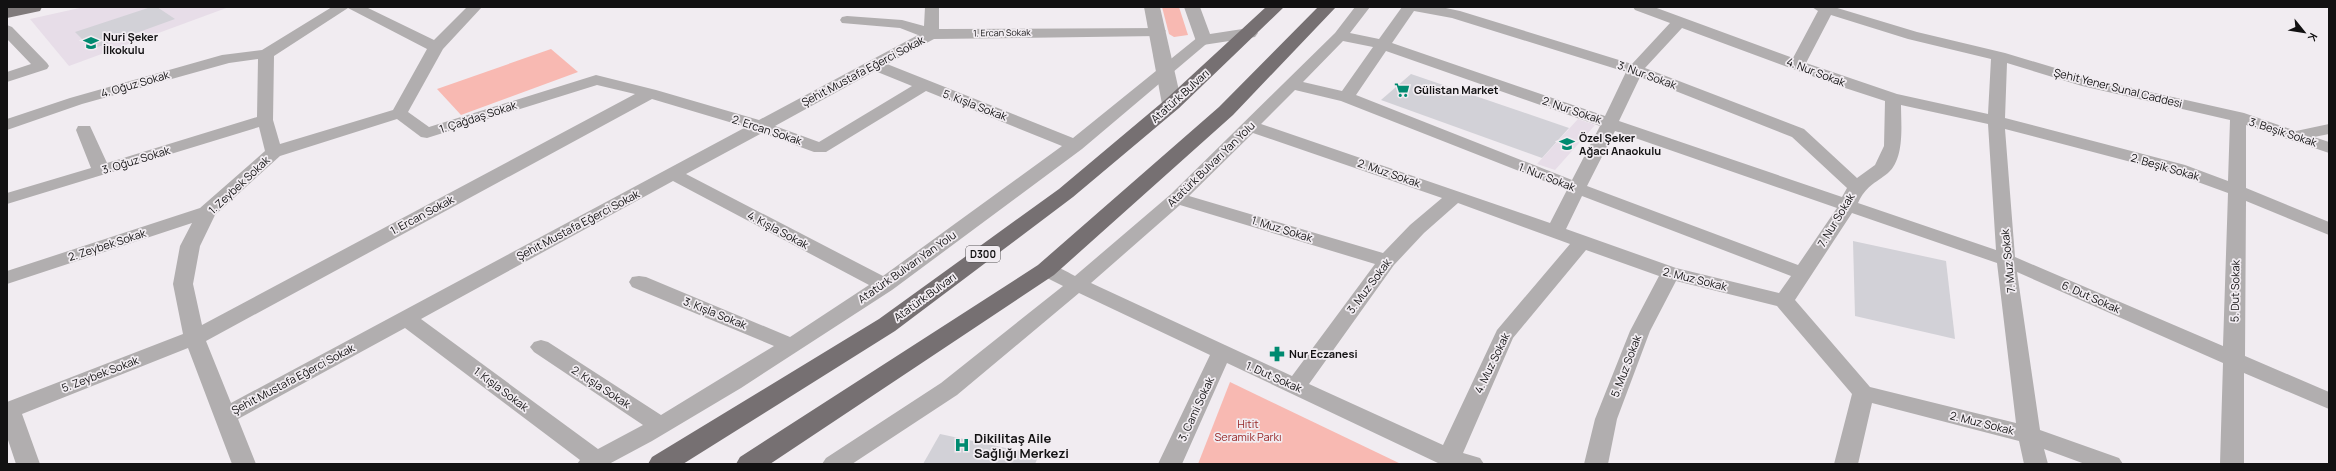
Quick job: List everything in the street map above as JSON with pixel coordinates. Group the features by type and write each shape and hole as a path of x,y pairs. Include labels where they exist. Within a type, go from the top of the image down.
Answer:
{"highway":[{"name":"Atatürk Bulvarı","path":"662,464 887,325 1066,193 1172,104 1276,7"},
{"path":"750,464 1046,270 1226,111 1328,7"}],"main road":[{"path":"7,13 34,7"}],"street":[{"path":"266,54 342,7"},
{"path":"355,7 436,47"},
{"path":"274,152 399,113 436,47 475,7"},
{"path":"931,34 932,7"},
{"path":"1152,7 1167,71 1172,104"},
{"path":"1192,7 1203,40 1249,33"},
{"name":"Atatürk Bulvarı Yan Yolu","path":"834,464 949,389 1078,284 1177,198 1340,36 1363,7"},
{"path":"1346,98 1409,7"},
{"name":"3. Nur Sokak","path":"1417,7 1455,14 1634,70 1798,133 1856,187"},
{"name":"4. Nur Sokak","path":"1640,7 1797,65 1893,98 1996,121"},
{"path":"1797,65 1823,8"},
{"name":"Şehit Yener Sunal Caddesi","path":"1823,8 1913,36 1999,56 2088,83 2238,117"},
{"name":"1. Ercan Sokak","path":"847,20 902,24 931,34 1158,31"},
{"path":"1554,232 1610,123 1634,70 1680,21"},
{"path":"7,30 41,66 7,77"},
{"name":"Şehit Mustafa Eğerci Sokak","path":"225,416 931,34"},
{"name":"2. Nur Sokak","path":"1340,36 1383,45 1847,206"},
{"name":"Atatürk Bulvarı Yan Yolu","path":"592,462 661,426 885,285 1076,145 1203,40"},
{"name":"1. Zeybek Sokak","path":"244,464 194,338 183,284 190,246 207,212 274,152 265,120 266,54"},
{"name":"4. Oğuz Sokak","path":"7,125 76,101 228,58 266,54"},
{"name":"7. Muz Sokak","path":"1999,56 1996,121 2006,260 2029,435 2036,464"},
{"name":"5. Kışla Sokak","path":"874,65 1076,145"},
{"name":"1. Çağdaş Sokak","path":"399,113 427,133 596,80"},
{"name":"2. Ercan Sokak","path":"596,80 650,93 760,126 820,148 926,85"},
{"name":"1. Nur Sokak","path":"1291,84 1346,98 1577,188 1802,273"},
{"name":"1. Ercan Sokak","path":"194,338 650,93"},
{"name":"7. Nur Sokak","path":"1784,301 1847,206 1856,187 1883,168 1893,146 1893,98"},
{"name":"3. Beşik Sokak","path":"2238,117 2329,148"},
{"name":"5. Dut Sokak","path":"2232,464 2238,117"},
{"name":"3. Oğuz Sokak","path":"7,199 265,120"},
{"name":"2. Beşik Sokak","path":"1996,121 2179,169 2236,190 2329,229"},
{"name":"2. Muz Sokak","path":"1250,126 1455,196 1670,273 1784,301"},
{"path":"2297,136 2329,129"},
{"path":"84,130 101,170"},
{"name":"4. Kışla Sokak","path":"672,174 885,285"},
{"name":"3. Muz Sokak","path":"1296,387 1387,261 1417,229 1455,196"},
{"name":"1. Muz Sokak","path":"1177,198 1387,261"},
{"name":"6. Dut Sokak","path":"1847,206 2006,260 2329,401"},
{"name":"2. Zeybek Sokak","path":"7,278 207,212"},
{"name":"4. Muz Sokak","path":"1448,458 1504,335 1582,242"},
{"name":"1. Dut Sokak","path":"1046,270 1078,284 1221,354 1296,387 1448,458 1472,464"},
{"name":"5. Muz Sokak","path":"1596,464 1609,412 1640,331 1670,273"},
{"name":"3. Kışla Sokak","path":"639,282 791,345"},
{"path":"1784,301 1863,393 1846,464"},
{"name":"1. Kışla Sokak","path":"406,318 592,462"},
{"name":"5. Zeybek Sokak","path":"8,410 194,338"},
{"name":"2. Kışla Sokak","path":"541,347 661,426"},
{"name":"3. Cami Sokak","path":"1170,464 1221,354"},
{"name":"2. Muz Sokak","path":"1863,393 2029,435 2111,464"},
{"path":"8,410 28,464"}],"shaded area":[{"name":"Nuri Şeker İlkokulu","path":"84,7 229,7 69,66 30,19"},
{"name":"Özel Şeker Ağacı Anaokulu","path":"1578,119 1595,125 1555,170 1537,164"}],"green space":[{"path":"1162,7 1179,7 1188,35 1174,37 1169,34"},
{"path":"551,49 578,72 461,115 437,89"},
{"name":"Hitit Seramik Parkı","path":"1230,382 1401,464 1198,464"}],"building":[{"path":"151,7 157,7 175,19 92,49 75,32"},
{"path":"1411,74 1569,128 1542,158 1381,100"},
{"path":"1853,241 1946,261 1955,339 1855,316"},
{"name":"Dikilitaş Aile Sağlığı Merkezi","path":"940,434 1039,455 1035,464 923,464"}],"place":[{"name":"Nuri Şeker İlkokulu","path":"91,43"},
{"name":"Gülistan Market","path":"1402,90"},
{"name":"Özel Şeker Ağacı Anaokulu","path":"1567,144"},
{"name":"Nur Eczanesi","path":"1277,354"},
{"name":"Dikilitaş Aile Sağlığı Merkezi","path":"962,445"}]}
